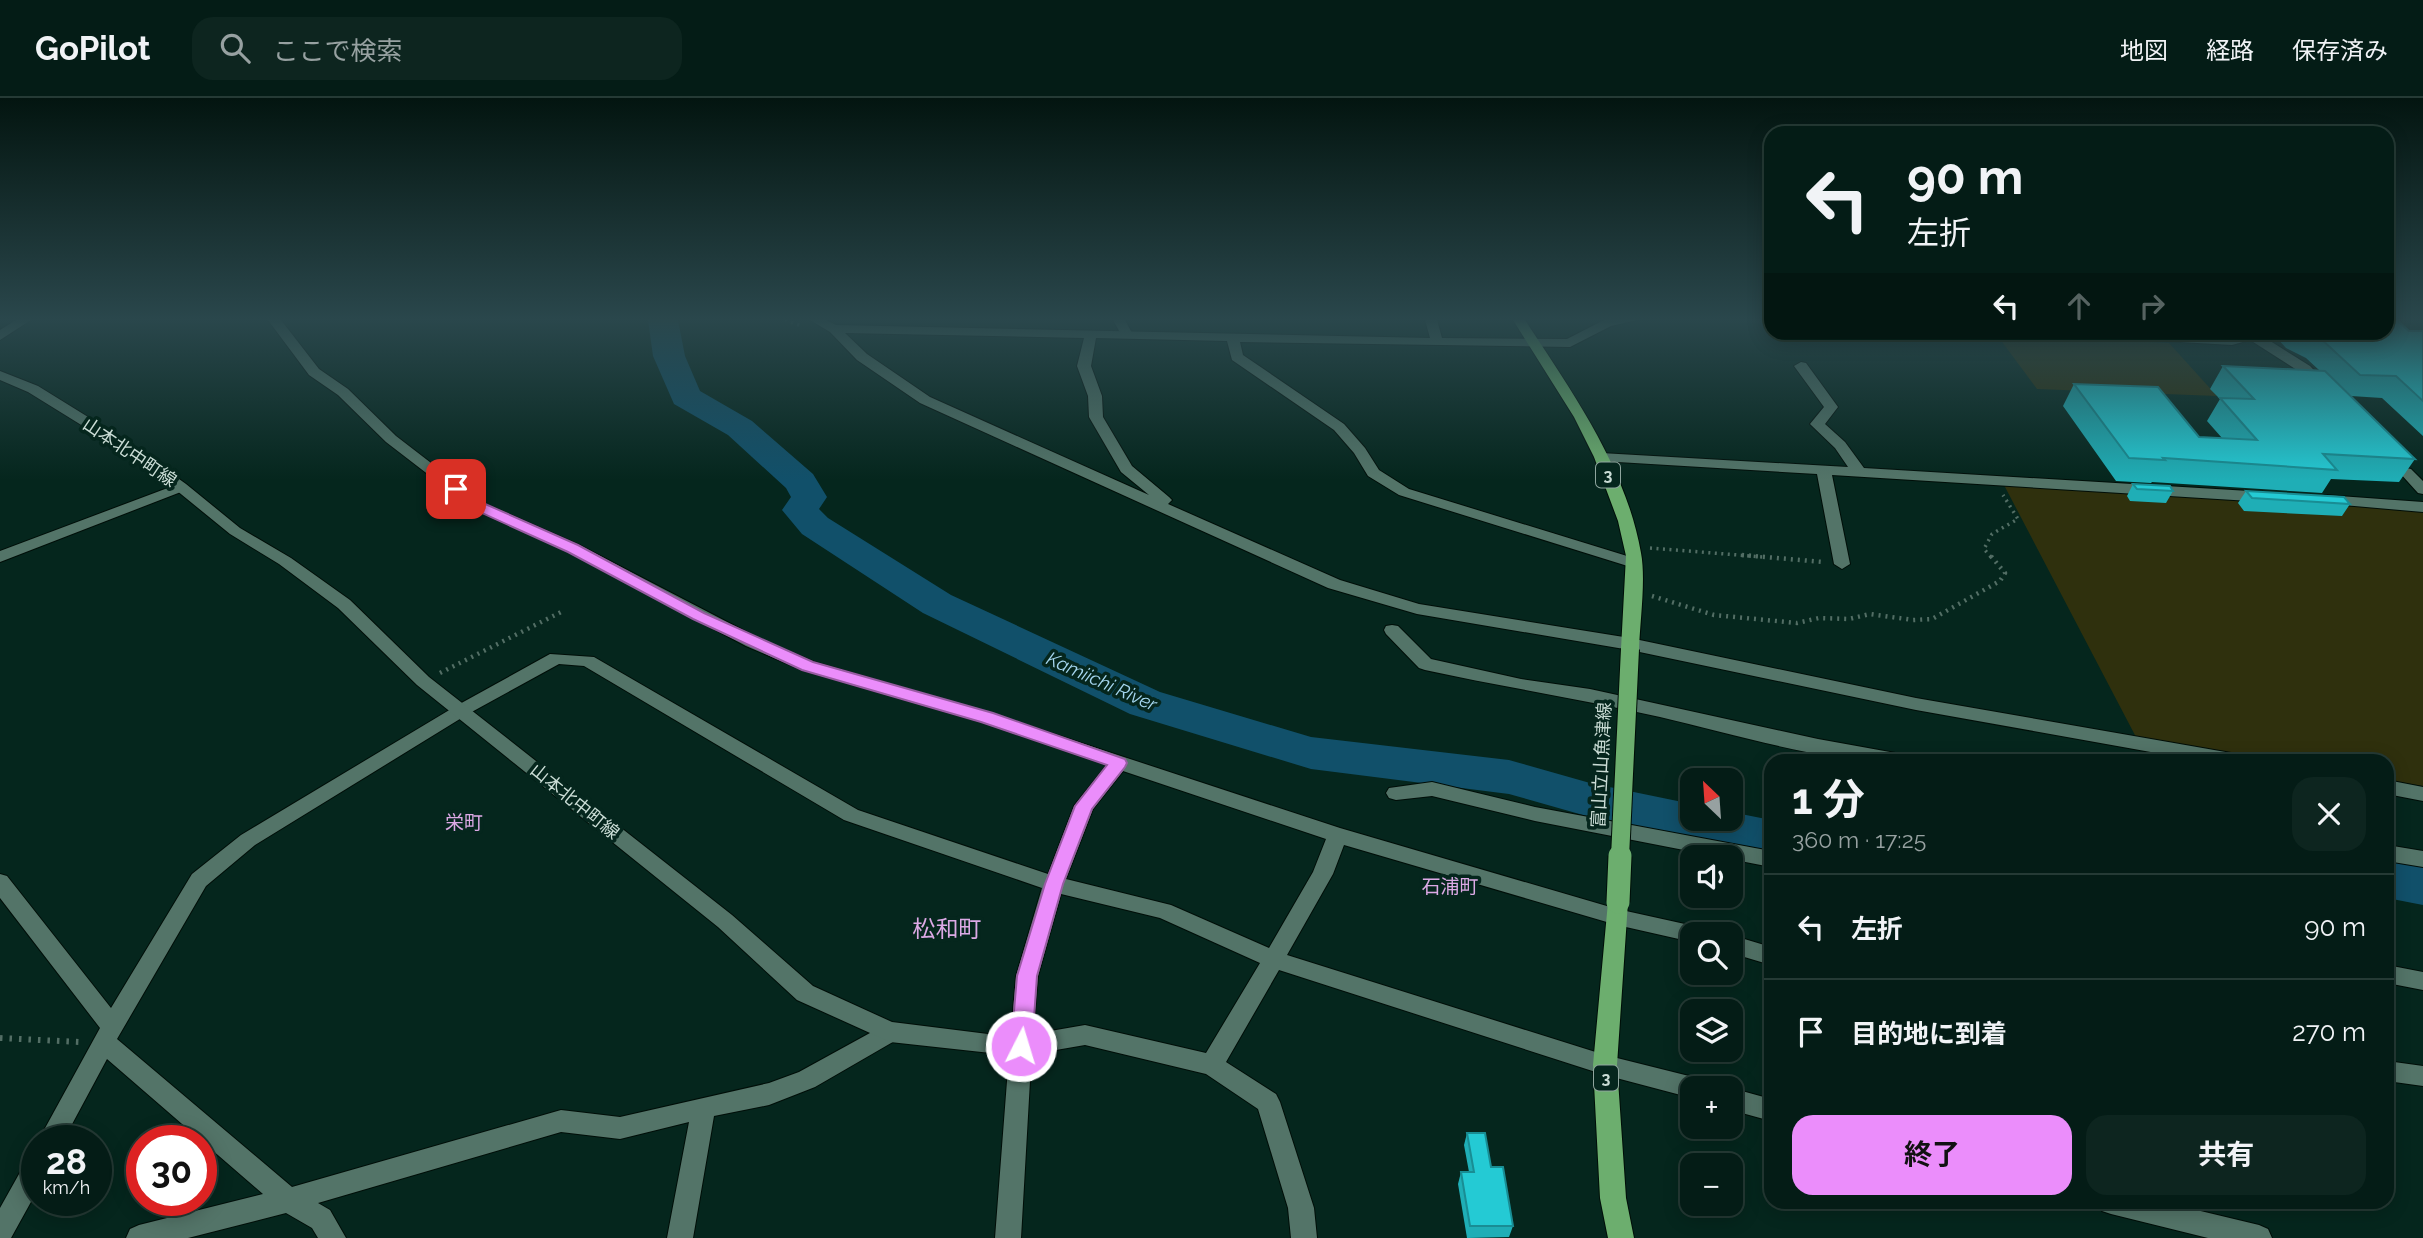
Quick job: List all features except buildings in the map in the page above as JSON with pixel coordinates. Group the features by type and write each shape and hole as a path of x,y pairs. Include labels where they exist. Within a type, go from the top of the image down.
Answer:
{"main road":[{"name":"富山立山魚津線","path":"1553,373 1581,416 1601,457 1626,521 1633,555 1617,910 1605,1065 1613,1198 1621,1238"}],"street":[{"path":"316,373 343,392 391,439 478,506 573,548 698,616 808,666 987,718 1337,835 1680,929"},
{"path":"885,373 925,400 1180,514 1256,551 1334,584 1416,609 1630,647 1916,704 2198,754"},
{"path":"1087,373 1095,396 1096,417 1126,469 1180,514"},
{"path":"1261,373 1339,427 1360,451 1373,473 1404,492 1604,556 1633,555"},
{"path":"1806,373 1830,407 1816,424 1840,445 1859,472"},
{"path":"2309,373 2333,398"},
{"name":"山本北中町線","path":"0,375 33,389 117,441 181,487 235,531 285,561 344,604 423,681 725,921 805,993 890,1032 1021,1046 1085,1035 1212,1065"},
{"path":"1601,457 2284,498"},
{"path":"1824,469 1842,564"},
{"path":"2406,472 2423,490"},
{"path":"0,557 181,487"},
{"path":"2312,500 2423,507"},
{"path":"1392,630 1424,664 1521,685 1590,695 1862,754"},
{"path":"59,1125 199,880 248,840 462,710 556,658 588,661 851,815 1054,884 1164,911 1273,959 1605,1065 1680,1085"},
{"path":"1008,1238 1027,976 1054,884 1084,806 1119,763"},
{"path":"2394,788 2423,794"},
{"path":"1396,793 1433,789 1535,814 1764,858"},
{"path":"1304,1238 1301,1208 1268,1102 1212,1065 1323,874 1337,835"},
{"path":"2394,854 2423,859"},
{"path":"0,881 108,1035 288,1200 321,1219 333,1238"},
{"path":"1743,948 1764,954"},
{"path":"2394,975 2423,981"},
{"path":"139,1238 288,1200 561,1121 620,1128 769,1094 807,1080 890,1032"},
{"path":"2394,1073 2423,1076"},
{"path":"1743,1102 1764,1108"},
{"path":"680,1238 704,1107"},
{"path":"0,1233 21,1195"},
{"path":"2140,1209 2259,1238"}],"path":[{"path":"1632,592 1671,600 1714,615 1797,623 1819,618 1849,619 1870,614 1913,620 1932,619 2000,581 2005,573 1984,549 1985,542 2018,519 1993,480"},
{"path":"1633,555 1842,564"},
{"path":"423,681 563,611"},
{"path":"0,1038 108,1035"}],"shaded area":[{"path":"2025,373 2196,373 2217,396 2037,389"},
{"path":"2004,485 2423,510 2423,786 2394,781 2394,754 2230,754 2137,739"}],"waterway":[{"name":"Kamiichi River","path":"676,373 686,397 740,428 800,482 809,497 800,510 815,526 937,604 1145,703 1311,753 1509,777 1590,800 1764,837"},
{"name":"Kamiichi River","path":"2394,880 2423,885"}],"district":[{"name":"栄町","path":"464,822"},
{"name":"石浦町","path":"1450,886"},
{"name":"松和町","path":"947,928"}],"route":[{"path":"456,489 478,506 573,548 698,616 808,666 987,718 1119,763 1084,806 1054,884 1027,976 1021,1046"}]}
